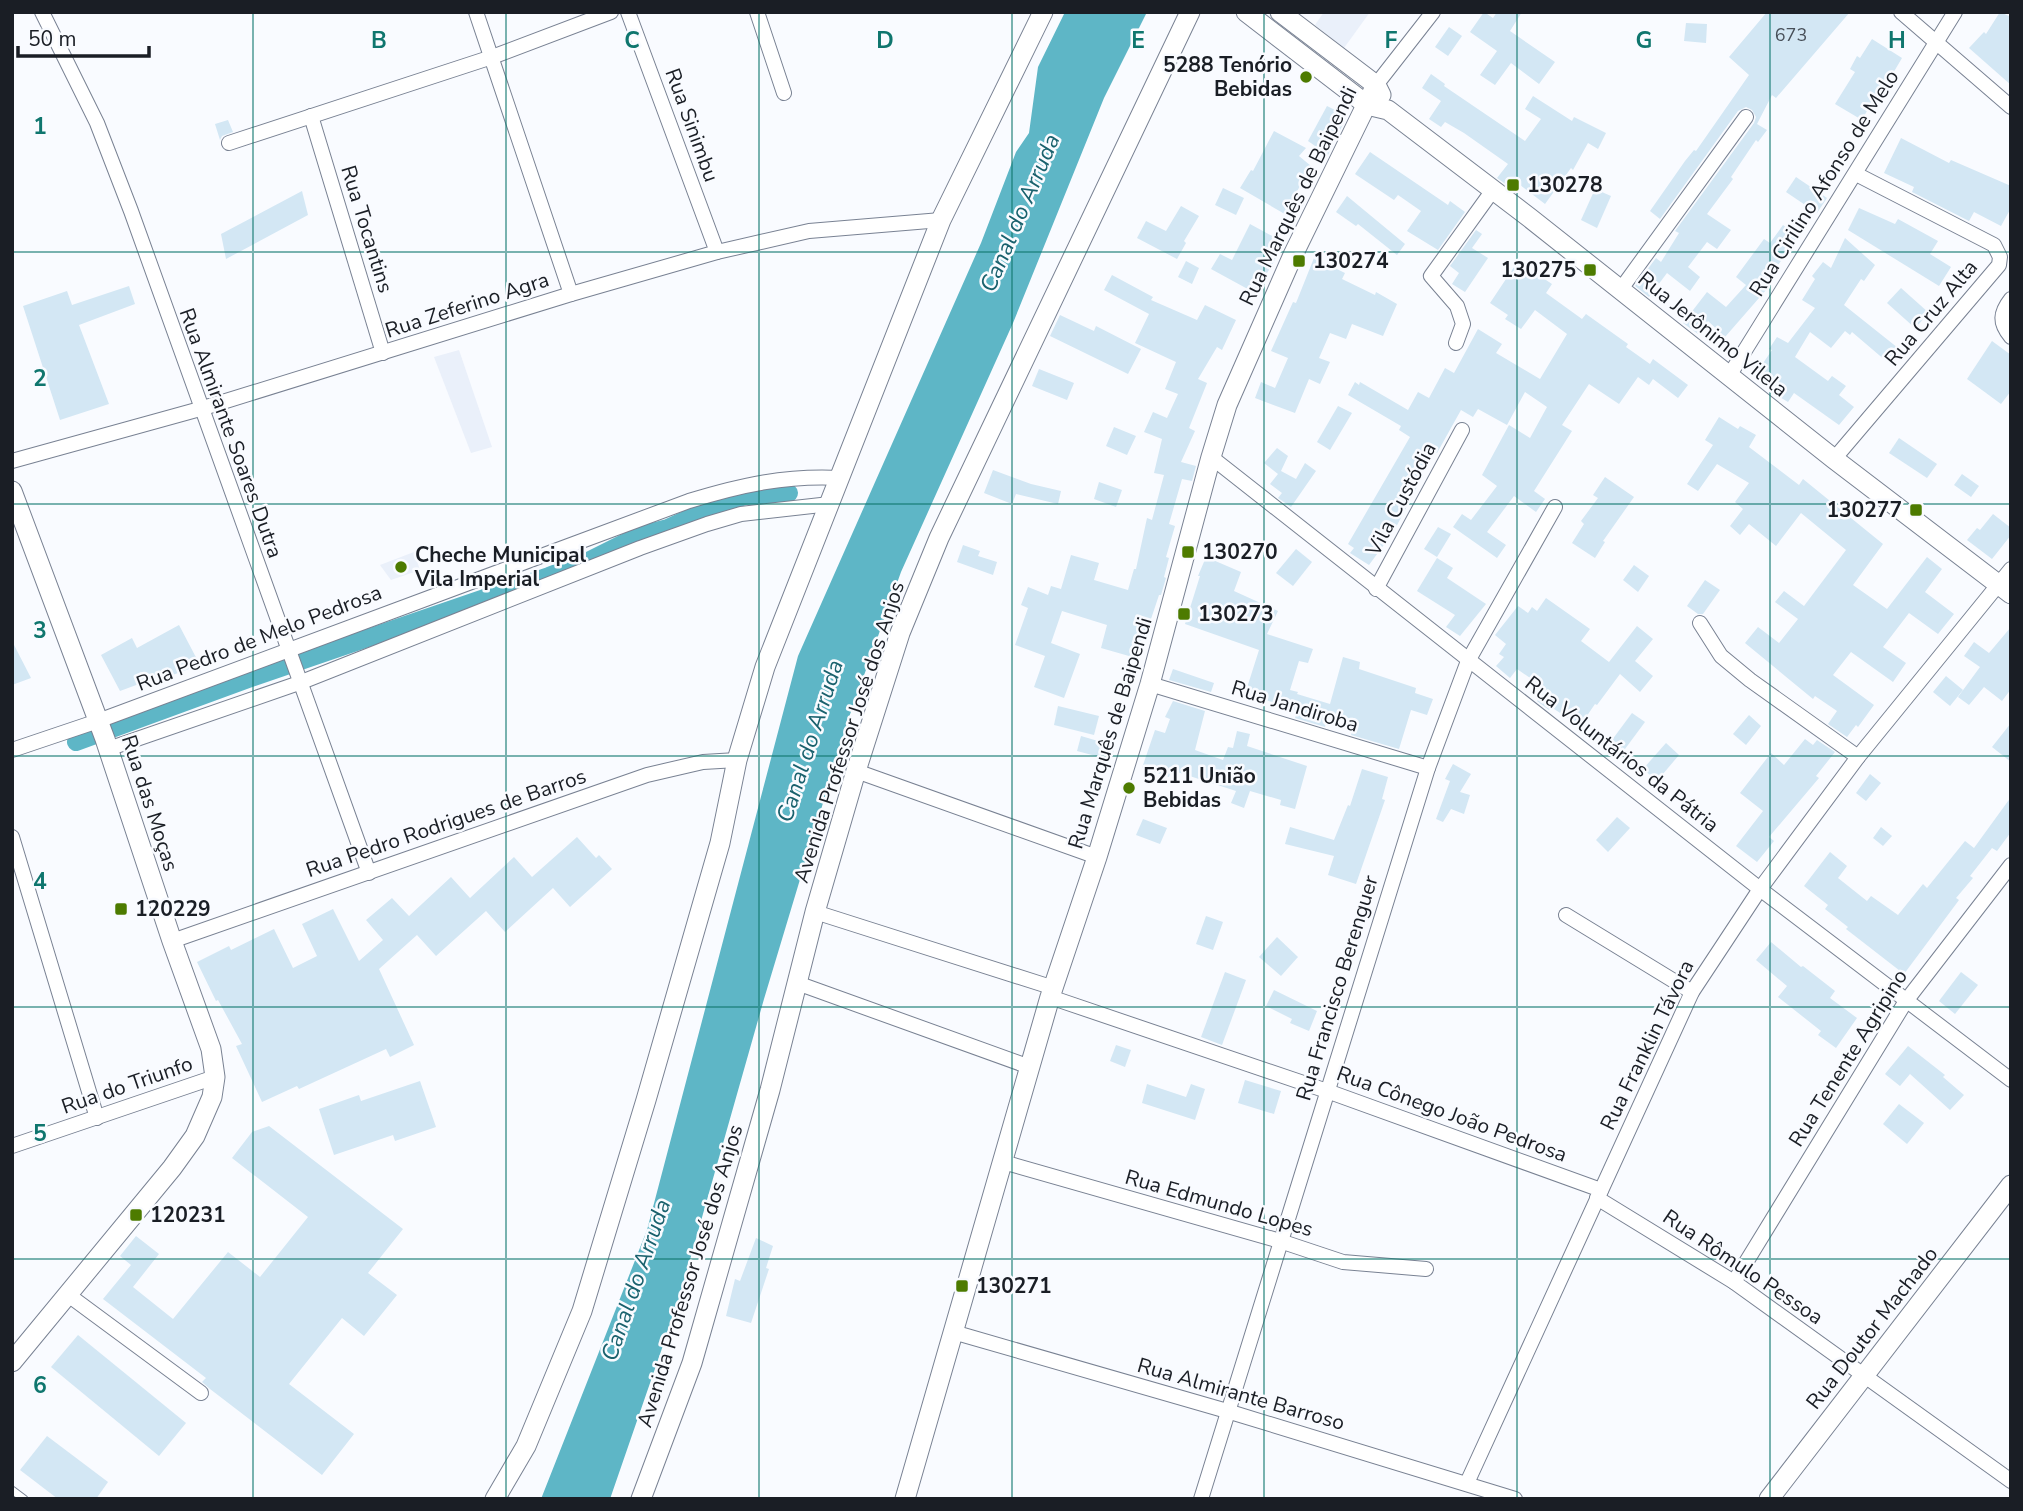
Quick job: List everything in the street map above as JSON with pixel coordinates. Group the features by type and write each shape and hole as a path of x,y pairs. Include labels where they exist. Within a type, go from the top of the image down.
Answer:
{"main road":[{"path":"495,1499 526,1446 582,1311 720,843 737,760 765,667 941,220 1043,12"},
{"name":"Avenida Professor José dos Anjos","path":"641,1499 692,1363 770,1090 856,771 900,633 939,538 1191,12"},
{"name":"Rua Jerônimo Vilela","path":"1246,12 1367,105 1388,110 1834,459 2005,589"},
{"name":"Rua Jerônimo Vilela","path":"1280,12 1376,85 1388,110"},
{"name":"Rua Marquês de Baipendi","path":"905,1499 1052,992 1150,684 1227,405 1293,255 1376,85"},
{"name":"Rua das Moças","path":"12,491 103,733 211,1049 215,1077 212,1097 195,1136 172,1168 12,1362"},
{"name":"Rua Doutor Machado","path":"1769,1499 2011,1185"}],"street":[{"name":"Rua Almirante Soares Dutra","path":"42,12 97,123 131,211 369,873"},
{"path":"476,12 571,294"},
{"path":"229,143 492,57 611,12"},
{"name":"Rua Sinimbu","path":"628,12 716,253"},
{"path":"757,12 784,93"},
{"name":"Rua Marquês de Baipendi","path":"1376,85 1433,12"},
{"path":"1901,12 2011,107"},
{"name":"Rua Cirilino Afonso de Melo","path":"1729,376 1955,12"},
{"name":"Rua Tocantins","path":"311,116 383,353"},
{"path":"1620,289 1745,117"},
{"name":"Rua Cruz Alta","path":"1834,459 1999,265 2000,257 1994,244 1856,174"},
{"path":"1456,343 1463,324 1457,306 1431,276 1493,190"},
{"name":"Rua Zeferino Agra","path":"12,461 201,410 571,294 716,253 809,231 941,220"},
{"path":"2011,299 2001,318 2003,327 2011,337"},
{"name":"Vila Custódia","path":"1377,589 1462,430"},
{"name":"Rua Voluntários da Pátria","path":"1211,457 1468,661 2011,1080"},
{"name":"Rua Pedro de Melo Pedrosa","path":"12,750 76,729 103,733 288,653 689,501 729,488 805,476 841,478"},
{"path":"103,733 298,681 706,524 741,514 830,504"},
{"name":"Rua Francisco Berenguer","path":"1201,1499 1428,768 1468,661 1555,507"},
{"name":"Rua Franklin Távora","path":"1467,1483 1692,992 1760,888 1858,757 2005,589 2011,569"},
{"path":"1700,622 1721,656 1750,680 1858,757"},
{"name":"Rua Jandiroba","path":"1150,684 1428,768"},
{"name":"Rua Pedro Rodrigues de Barros","path":"172,941 667,769 703,762 737,760"},
{"path":"856,771 1097,857"},
{"path":"12,837 97,1118"},
{"name":"Rua Tenente Agripino","path":"1734,1282 1906,1000 2011,865"},
{"name":"Rua Cônego João Pedrosa","path":"816,912 1052,992 1327,1091 1599,1194"},
{"path":"1566,915 1692,992"},
{"path":"797,983 1030,1067"},
{"name":"Rua do Triunfo","path":"12,1146 215,1077"},
{"name":"Rua Edmundo Lopes","path":"1003,1163 1280,1241 1343,1262 1426,1269"},
{"name":"Rua Rômulo Pessoa","path":"1599,1194 1734,1282 2011,1481"},
{"path":"68,1294 201,1394"},
{"name":"Rua Almirante Barroso","path":"953,1332 1227,1411 1515,1499"}],"lane":[{"path":"12,1490 24,1499"}],"shaded area":[{"path":"1324,12 1370,12 1344,48 1315,25"},
{"path":"459,350 492,447 471,453 434,357"},
{"name":"Cheche Municipal Vila Imperial","path":"414,552 420,570 391,580 380,565"}],"water":[{"name":"Canal do Arruda","path":"1065,12 1147,12 1104,98 1013,323 901,572 848,720 764,999 678,1302 610,1499 541,1499 647,1230 798,656 981,243 1016,152 1029,133 1038,67"}],"building":[{"path":"1484,12 1493,18 1497,12 1522,12 1510,31 1555,62 1539,84 1511,63 1495,85 1480,75 1497,51 1470,32"},
{"path":"1767,12 1850,12 1776,98 1772,95 1757,124 1767,130 1758,142 1756,140 1731,177 1733,179 1707,214 1731,230 1717,249 1707,242 1688,267 1700,277 1690,291 1667,273 1649,297 1635,286 1656,258 1661,262 1679,233 1675,231 1754,123 1756,117 1752,110 1746,107 1738,111 1660,219 1650,211 1749,75 1729,57"},
{"path":"2000,12 2011,17 2011,85 1969,48 1984,32 1986,34"},
{"path":"1686,23 1707,24 1706,43 1684,41"},
{"path":"1449,27 1462,36 1448,56 1435,47"},
{"path":"1872,39 1902,58 1892,75 1888,73 1862,120 1835,104 1855,72 1850,69 1857,56 1860,58"},
{"path":"1431,74 1445,84 1444,86 1525,141 1541,119 1525,109 1533,96 1572,121 1574,117 1606,133 1598,149 1588,143 1573,170 1571,168 1545,204 1516,182 1511,188 1497,178 1508,164 1445,122 1441,127 1429,119 1441,101 1422,88"},
{"path":"1327,106 1347,116 1328,155 1308,141"},
{"path":"228,120 233,132 222,136 220,140 215,124"},
{"path":"1274,131 1306,148 1299,156 1311,166 1295,195 1305,201 1295,220 1240,188 1251,170 1253,171"},
{"path":"1901,138 1949,163 1951,160 2011,186 2011,208 2001,226 1974,212 1969,221 1912,192 1914,187 1884,173"},
{"path":"1370,152 1448,205 1450,201 1465,212 1438,250 1407,231 1421,211 1398,195 1394,200 1355,174"},
{"path":"1796,177 1827,198 1817,213 1786,192"},
{"path":"1223,188 1244,198 1236,215 1215,205"},
{"path":"1595,189 1611,196 1597,228 1581,220"},
{"path":"302,191 308,215 226,259 221,234"},
{"path":"1347,196 1405,244 1397,255 1358,224 1356,226 1336,212"},
{"path":"1181,206 1199,216 1177,259 1137,238 1146,221 1166,231"},
{"path":"1859,208 1895,224 1898,219 1938,241 1930,254 1951,267 1939,286 1848,230"},
{"path":"1250,224 1285,243 1255,293 1211,269 1220,254 1232,260"},
{"path":"1783,225 1798,236 1763,287 1766,290 1725,337 1708,321 1698,334 1683,323 1707,292 1726,307 1746,285 1736,277 1764,239 1770,243"},
{"path":"1476,230 1482,234 1472,248 1488,258 1465,292 1452,284 1459,273 1450,266"},
{"path":"1845,238 1875,265 1864,281 1861,279 1844,305 1898,348 1886,361 1852,332 1850,335 1845,331 1831,348 1810,332 1795,357 1828,381 1832,376 1846,386 1839,395 1854,407 1839,425 1794,393 1788,402 1770,391 1775,385 1757,372 1772,350 1769,349 1777,337 1788,343 1815,308 1802,300 1815,279 1812,276 1823,262 1831,268"},
{"path":"1314,258 1345,273 1342,279 1375,295 1376,292 1397,304 1383,336 1352,324 1346,339 1330,333 1319,358 1330,362 1320,384 1309,379 1295,413 1255,398 1261,382 1275,388 1288,358 1271,351 1293,302 1296,303"},
{"path":"1186,261 1199,268 1192,284 1178,277"},
{"path":"1516,264 1552,284 1546,293 1582,319 1586,314 1628,344 1626,347 1650,364 1653,359 1688,385 1678,398 1653,379 1649,385 1638,377 1619,404 1589,384 1562,425 1572,431 1534,491 1545,499 1536,512 1514,496 1487,532 1506,545 1497,558 1453,527 1462,514 1471,520 1497,486 1482,475 1509,425 1530,438 1547,407 1525,392 1507,425 1478,409 1473,417 1461,410 1437,453 1433,451 1394,531 1369,565 1350,553 1354,548 1348,544 1410,437 1399,430 1401,426 1348,395 1355,382 1359,385 1360,382 1408,410 1418,392 1429,398 1445,368 1454,373 1478,329 1502,344 1496,353 1540,379 1567,334 1535,310 1521,329 1505,319 1508,315 1490,303"},
{"path":"1112,275 1153,297 1151,300 1197,320 1205,305 1236,320 1222,350 1217,347 1198,379 1207,383 1189,428 1195,431 1181,462 1196,466 1192,481 1182,479 1169,524 1175,526 1166,557 1169,558 1164,577 1166,578 1136,658 1101,648 1107,625 1062,611 1051,643 1080,654 1064,698 1034,687 1045,656 1015,645 1028,608 1021,605 1028,587 1048,595 1051,586 1061,589 1071,555 1099,563 1094,580 1128,590 1136,569 1147,518 1152,520 1164,475 1154,473 1162,439 1144,432 1153,412 1167,418 1178,394 1165,389 1176,362 1135,343 1149,314 1104,290"},
{"path":"129,286 135,304 79,325 109,404 60,420 23,306 67,291 72,305"},
{"path":"1901,288 1929,313 1915,328 1887,303"},
{"path":"1060,315 1094,331 1096,326 1141,349 1128,374 1050,336"},
{"path":"1992,341 2011,355 2011,391 2001,404 1967,379"},
{"path":"1039,369 1074,383 1067,400 1032,386"},
{"path":"1338,406 1352,413 1330,450 1317,442"},
{"path":"1719,417 1738,429 1740,426 1756,435 1749,447 1799,485 1803,479 1883,544 1853,585 1887,609 1927,557 1942,569 1925,592 1954,614 1938,634 1909,613 1883,647 1906,663 1893,682 1851,652 1833,675 1874,705 1847,737 1828,724 1837,711 1815,696 1813,699 1745,643 1758,627 1779,643 1798,619 1775,602 1784,591 1804,606 1846,550 1801,513 1776,546 1749,524 1740,535 1730,526 1743,509 1735,502 1749,483 1717,464 1698,491 1687,484 1713,445 1705,440"},
{"path":"1114,427 1136,436 1127,455 1106,446"},
{"path":"1899,438 1937,464 1927,478 1889,453"},
{"path":"1277,448 1288,456 1281,471 1296,479 1305,463 1316,471 1291,507 1278,498 1282,493 1270,484 1278,474 1264,463"},
{"path":"993,470 1031,484 1061,491 1058,504 1016,494 1012,504 984,493"},
{"path":"1962,474 1979,486 1971,497 1954,485"},
{"path":"1605,477 1634,497 1603,541 1605,542 1595,558 1572,543 1584,524 1581,521 1598,498 1593,495"},
{"path":"1099,482 1122,490 1116,507 1094,499"},
{"path":"1993,514 2011,528 2011,535 1992,559 1967,540 1977,528 1980,530"},
{"path":"1438,527 1451,534 1437,557 1424,549"},
{"path":"963,545 980,551 978,556 997,562 993,575 957,562"},
{"path":"1296,549 1312,562 1293,586 1276,573"},
{"path":"1206,557 1241,572 1234,591 1278,611 1267,634 1313,649 1308,663 1299,661 1290,690 1330,704 1343,657 1360,662 1359,669 1416,688 1415,693 1433,699 1427,715 1411,710 1399,749 1351,735 1355,723 1329,715 1325,727 1295,718 1297,712 1286,706 1245,694 1259,650 1185,624"},
{"path":"1437,558 1453,568 1447,578 1486,604 1460,636 1446,627 1455,615 1417,591"},
{"path":"1634,565 1649,576 1638,592 1623,580"},
{"path":"1705,580 1720,590 1703,614 1698,614 1687,606"},
{"path":"1546,598 1590,629 1581,641 1609,662 1637,626 1653,639 1635,661 1653,676 1640,692 1620,674 1580,726 1537,701 1546,689 1517,669 1510,678 1496,666 1504,657 1499,654 1506,644 1495,635 1518,606 1528,613 1532,607 1537,611"},
{"path":"179,625 200,665 120,691 101,655 132,638 137,648"},
{"path":"2011,627 2011,689 2002,701 1984,687 1969,705 1958,697 1980,667 1964,656 1974,642 1989,653"},
{"path":"12,641 31,678 12,685"},
{"path":"1173,669 1214,683 1211,692 1169,680"},
{"path":"1946,676 1963,690 1950,706 1933,692"},
{"path":"1173,701 1205,711 1195,750 1223,760 1228,747 1233,748 1237,731 1250,734 1247,746 1307,766 1295,809 1280,805 1281,800 1250,791 1244,808 1231,803 1236,791 1171,770 1169,777 1142,768 1155,730 1165,733 1170,719 1165,717"},
{"path":"1058,706 1099,716 1094,735 1054,725"},
{"path":"1632,713 1645,722 1622,753 1609,744"},
{"path":"1749,715 1761,726 1746,745 1733,734"},
{"path":"2011,723 2011,762 1992,747"},
{"path":"1081,736 1115,746 1111,760 1077,751"},
{"path":"1805,739 1813,745 1817,740 1835,752 1816,776 1819,778 1769,837 1774,841 1757,862 1736,846 1763,811 1740,793 1771,753 1784,765"},
{"path":"1666,743 1679,755 1657,781 1643,769"},
{"path":"1453,764 1471,774 1460,792 1470,795 1464,814 1451,809 1443,822 1436,819 1450,781 1445,779"},
{"path":"1362,769 1388,777 1382,799 1385,800 1356,884 1328,875 1334,856 1285,844 1290,827 1334,840 1348,805 1350,806"},
{"path":"1870,774 1881,783 1866,801 1856,793"},
{"path":"2011,797 2011,832 1997,851 1992,848 1970,876 1973,878 1956,898 1959,900 1904,974 1846,929 1848,927 1825,909 1828,905 1804,886 1830,852 1847,866 1838,878 1867,901 1871,896 1898,915 1923,884 1927,888 1965,841 1974,848"},
{"path":"1617,817 1630,828 1608,852 1596,840"},
{"path":"1143,819 1167,828 1160,844 1136,835"},
{"path":"1881,827 1892,836 1883,846 1873,838"},
{"path":"577,837 596,858 599,855 612,869 570,907 553,888 505,932 486,911 436,956 417,935 379,969 414,1045 390,1057 386,1049 299,1089 297,1086 262,1102 236,1046 242,1044 218,1000 216,1001 197,962 229,946 231,950 274,929 293,968 317,956 302,924 333,909 359,961 383,940 366,920 392,898 409,916 451,877 470,898 514,857 532,877"},
{"path":"1206,916 1223,922 1213,950 1196,944"},
{"path":"1277,937 1298,957 1281,976 1259,957"},
{"path":"1771,942 1835,991 1830,998 1857,1018 1836,1048 1818,1035 1821,1031 1778,997 1787,986 1756,960"},
{"path":"1225,972 1246,980 1222,1045 1201,1037"},
{"path":"1961,972 1978,985 1955,1014 1939,1001"},
{"path":"1274,990 1317,1011 1309,1031 1290,1023 1292,1019 1266,1006"},
{"path":"1116,1045 1131,1050 1125,1067 1110,1061"},
{"path":"1908,1046 1945,1075 1943,1077 1964,1095 1950,1110 1910,1074 1900,1086 1885,1074"},
{"path":"1245,1080 1281,1091 1274,1114 1238,1103"},
{"path":"420,1081 436,1127 395,1141 393,1135 334,1155 319,1109 359,1095 361,1101"},
{"path":"1147,1084 1186,1097 1191,1084 1205,1089 1195,1120 1142,1103"},
{"path":"1899,1104 1924,1123 1907,1144 1883,1124"},
{"path":"269,1126 403,1229 368,1273 397,1295 364,1336 342,1318 289,1384 354,1434 322,1475 210,1389 202,1382 206,1378 103,1299 131,1265 120,1256 136,1236 159,1254 133,1287 173,1319 228,1252 260,1277 308,1217 232,1158 252,1132"},
{"path":"756,1238 773,1246 766,1268 769,1269 751,1323 726,1316 735,1279 740,1281"},
{"path":"78,1335 186,1423 159,1456 51,1367"},
{"path":"47,1436 108,1482 96,1499 58,1499 20,1470"}],"waterway":[{"path":"76,742 248,679 549,576 588,561 640,535 668,528 715,506 745,496 789,493"}],"place":[{"name":"5288 Tenório Bebidas","path":"1306,77"},
{"name":"130278","path":"1513,185"},
{"name":"130274","path":"1299,261"},
{"name":"130275","path":"1590,270"},
{"name":"130277","path":"1916,510"},
{"name":"130270","path":"1188,552"},
{"name":"Cheche Municipal Vila Imperial","path":"401,567"},
{"name":"130273","path":"1184,614"},
{"name":"5211 União Bebidas","path":"1129,788"},
{"name":"120229","path":"121,909"},
{"name":"120231","path":"136,1215"},
{"name":"130271","path":"962,1286"}]}
